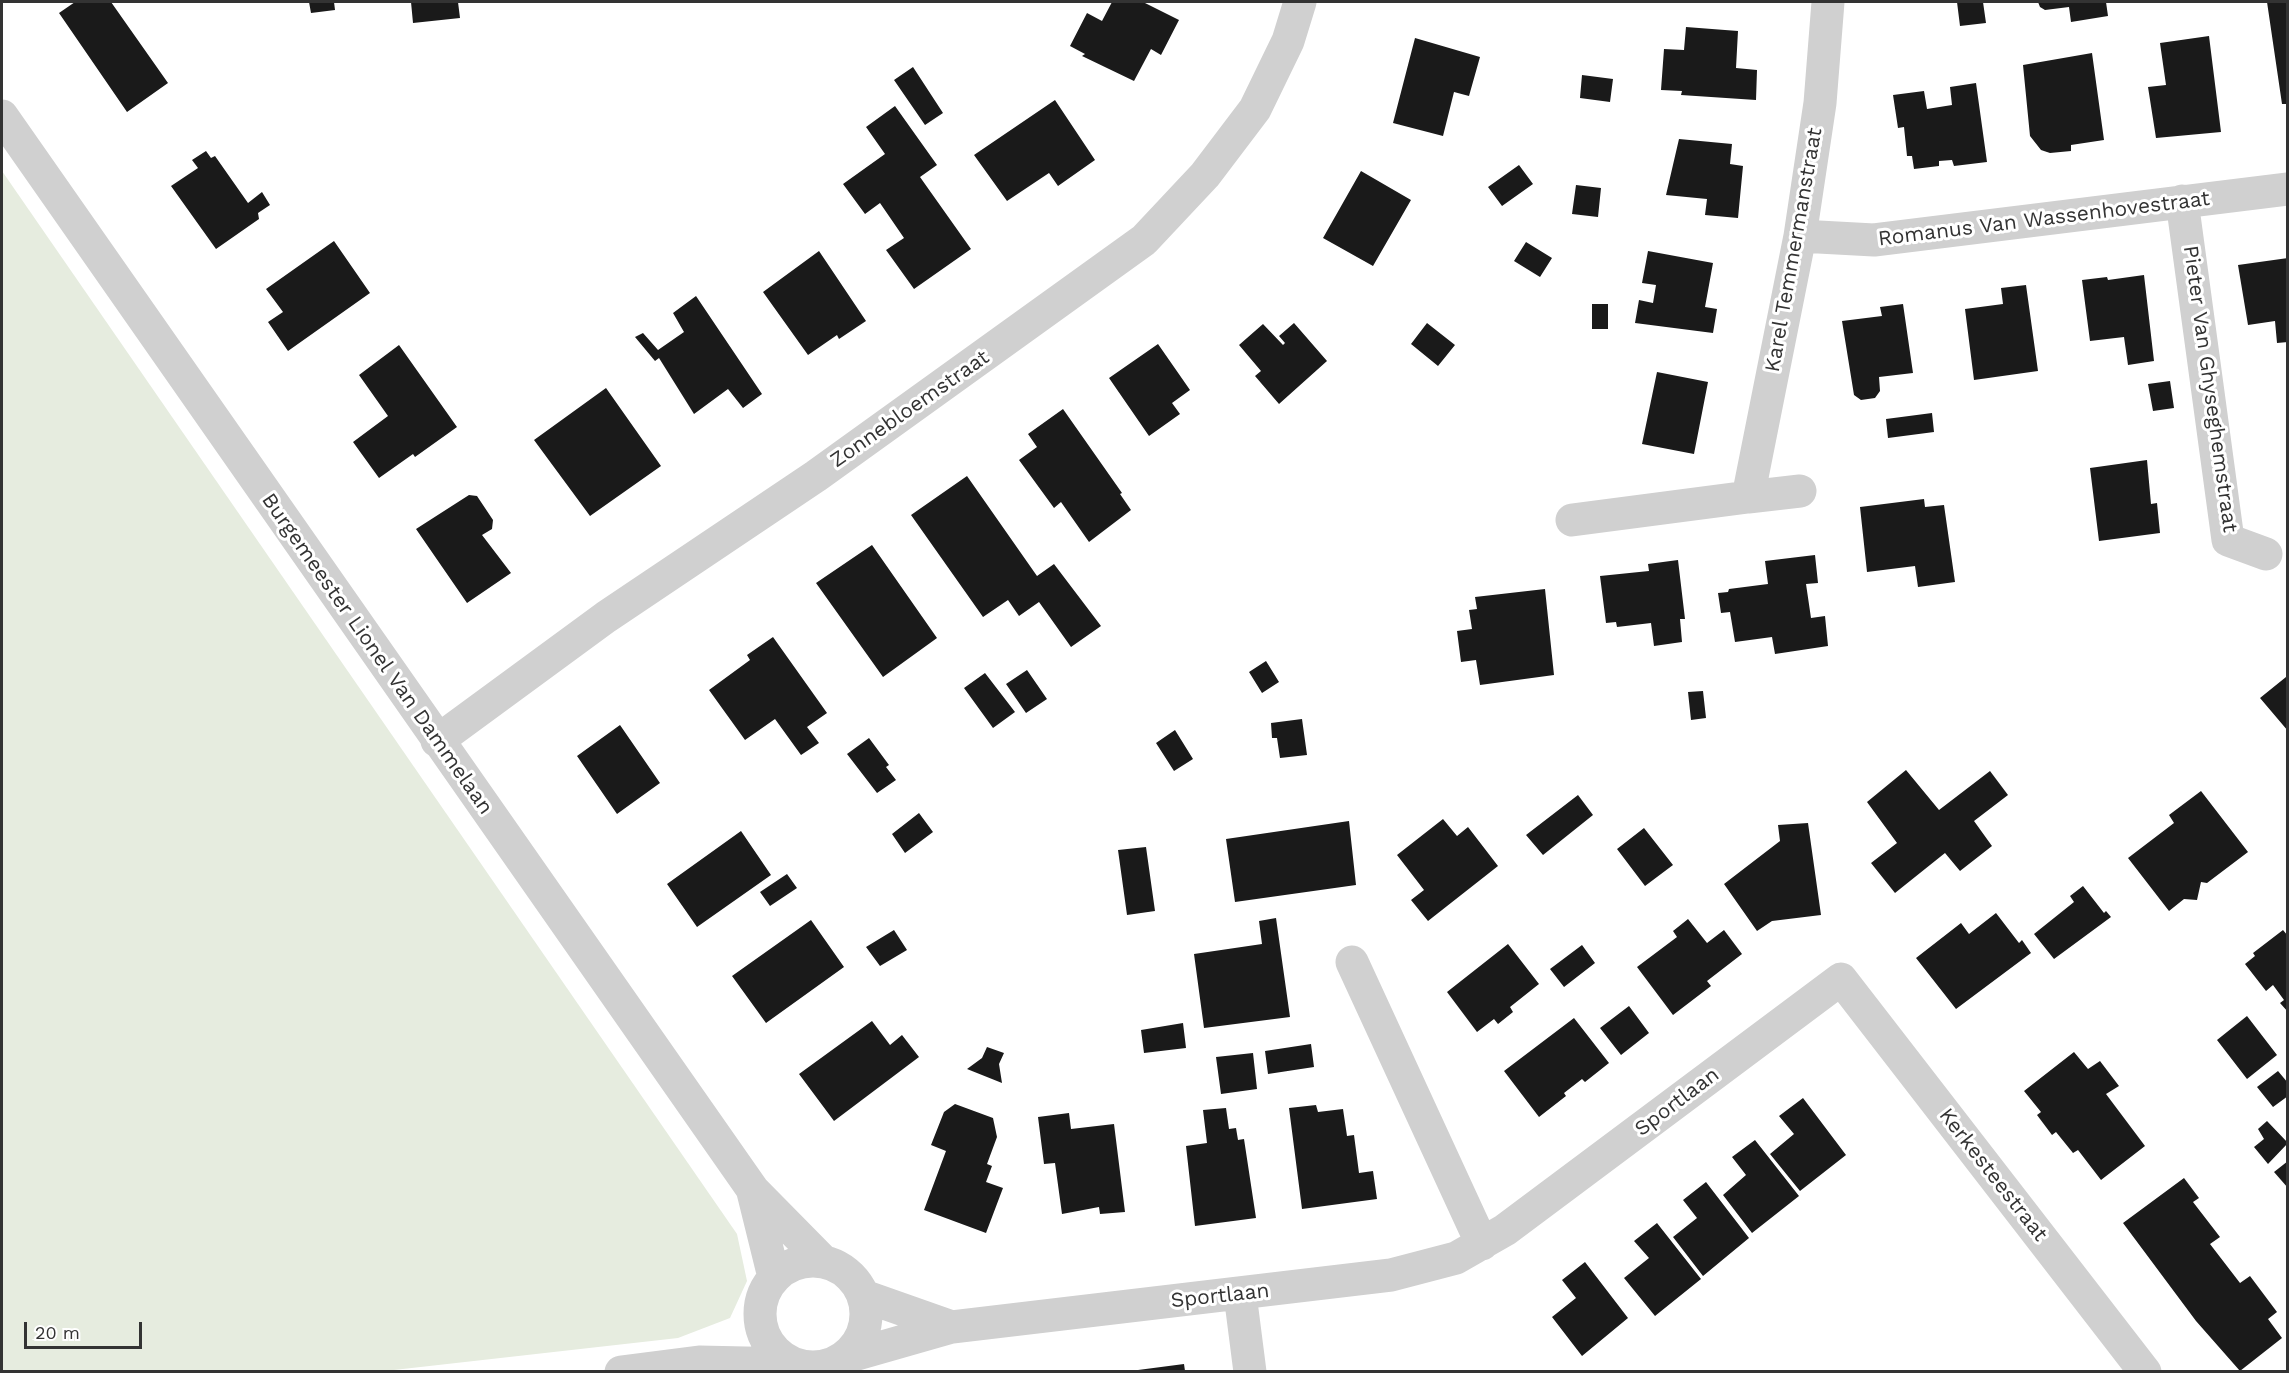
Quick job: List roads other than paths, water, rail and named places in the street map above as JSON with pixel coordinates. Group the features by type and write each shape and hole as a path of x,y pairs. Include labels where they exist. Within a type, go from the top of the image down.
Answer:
{"street":[{"name":"Zonnebloemstraat","path":"437,741 606,617 816,476 1144,240 1205,175 1255,109 1288,41 1300,2"},
{"name":"Karel Temmermanstraat","path":"1748,496 1800,236 1820,103 1828,2"},
{"name":"Burgemeester Lionel Van Dammelaan","path":"2,116 753,1190 823,1261"},
{"name":"Romanus Van Wassenhovestraat","path":"1800,236 1874,240 2288,189"},
{"name":"Pieter Van Ghyseghemstraat","path":"2182,201 2228,540 2266,554"},
{"path":"1572,520 1800,491"},
{"path":"1352,962 1482,1244"},
{"name":"Sportlaan","path":"847,1357 952,1326 1391,1275 1456,1258 1505,1230 1841,979"},
{"name":"Kerkesteestraat","path":"1841,979 2145,1371"},
{"name":"Burgemeester Lionel Van Dammelaan","path":"753,1190 774,1277"},
{"path":"621,1371 699,1362 792,1364 811,1368 829,1366 847,1357 859,1343 866,1326 867,1307 864,1296 855,1279 840,1267 823,1261 805,1261 787,1267 774,1277 764,1293 759,1311 760,1325 768,1343 780,1357 792,1364"},
{"path":"1240,1294 1250,1371"},
{"name":"Sportlaan","path":"864,1296 952,1326"},
{"path":"699,1362 760,1325"}]}
